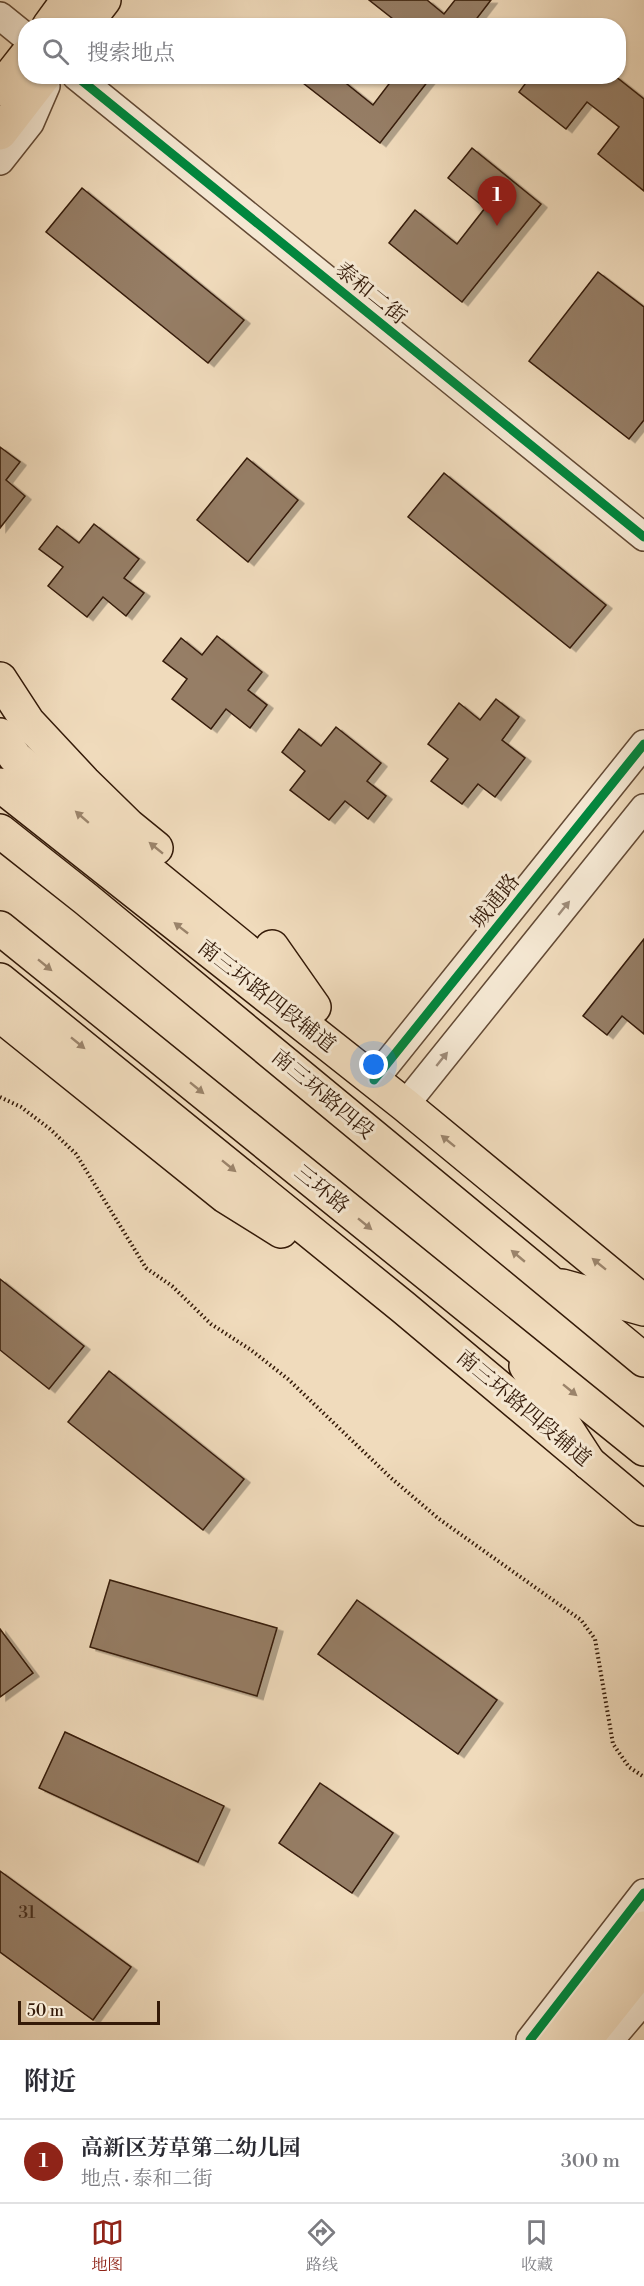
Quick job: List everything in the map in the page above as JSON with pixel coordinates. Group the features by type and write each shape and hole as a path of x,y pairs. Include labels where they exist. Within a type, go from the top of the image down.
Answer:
{"main road":[{"path":"55,18 68,0"},
{"path":"90,18 104,0"},
{"path":"0,89 18,66"},
{"path":"0,133 38,84"},
{"path":"0,679 28,722 129,826 262,933 314,1007 374,1080"},
{"path":"0,735 15,757 51,789 314,1007"},
{"name":"南三环路四段辅道","path":"0,785 374,1080 644,1302"},
{"path":"0,807 250,1034"},
{"name":"南三环路四段","path":"0,831 86,898 644,1360"},
{"name":"三环路","path":"0,928 644,1449"},
{"name":"南三环路四段辅道","path":"0,980 403,1307 644,1509"},
{"name":"南三环路四段辅道","path":"0,1015 225,1196"},
{"name":"南三环路四段辅道","path":"0,1035 107,1125 403,1307"},
{"path":"550,1283 644,1309"},
{"path":"508,1340 589,1463"},
{"path":"554,2040 644,1928"},
{"path":"585,2040 644,1966"}],"street":[{"path":"0,16 18,31"},
{"path":"0,69 18,57"},
{"path":"0,161 30,123 47,84"},
{"name":"泰和二街","path":"86,84 644,537"},
{"name":"城通路","path":"374,1080 644,744"},
{"path":"405,1105 644,808"},
{"path":"530,2040 644,1893"},
{"path":"610,2040 644,2000"}],"path":[{"path":"0,1097 21,1107 50,1129 76,1154 146,1269 172,1286 211,1324 251,1350 288,1379 391,1478 439,1519 581,1620 595,1640 613,1744 629,1767 644,1777"}],"building":[{"path":"369,0 427,0 444,14 455,0 491,0 477,18 392,18"},
{"path":"304,84 347,84 373,105 389,84 426,84 380,143"},
{"path":"525,84 625,84 644,99 644,191 598,154 619,127 587,102 566,129 519,92"},
{"path":"472,148 541,204 462,302 389,243 415,210 457,244 485,208 448,178"},
{"path":"82,188 244,320 208,363 46,232"},
{"path":"598,272 644,307 644,420 629,439 529,361"},
{"path":"0,447 20,462 6,480 25,496 0,528"},
{"path":"247,458 298,500 248,562 197,520"},
{"path":"444,473 606,605 570,648 408,517"},
{"path":"94,524 139,559 124,578 144,593 126,616 103,597 87,617 48,586 63,567 39,549 57,526 79,543"},
{"path":"217,636 262,672 248,690 267,705 250,728 226,709 211,729 172,699 187,679 163,661 181,638 202,655"},
{"path":"496,699 519,717 502,740 525,758 495,797 478,784 462,804 431,781 448,759 428,744 459,703 480,720"},
{"path":"336,727 381,763 367,781 386,796 368,819 345,801 329,820 290,790 305,771 282,752 299,729 321,746"},
{"path":"644,939 644,1034 622,1016 607,1035 583,1016"},
{"path":"0,1279 84,1346 49,1389 0,1350"},
{"path":"109,1371 244,1479 203,1530 68,1422"},
{"path":"110,1580 277,1628 257,1696 90,1647"},
{"path":"357,1600 497,1700 458,1754 318,1654"},
{"path":"0,1629 33,1673 0,1697"},
{"path":"65,1732 224,1806 198,1862 39,1788"},
{"path":"320,1783 393,1833 352,1893 279,1843"},
{"path":"0,1871 131,1967 93,2020 0,1952"}],"cycle path":[{"path":"86,84 644,537"},
{"path":"374,1080 644,744"},
{"path":"530,2040 644,1893"}],"place":[{"name":"高新区芳草第二幼儿园","path":"497,226"}]}
